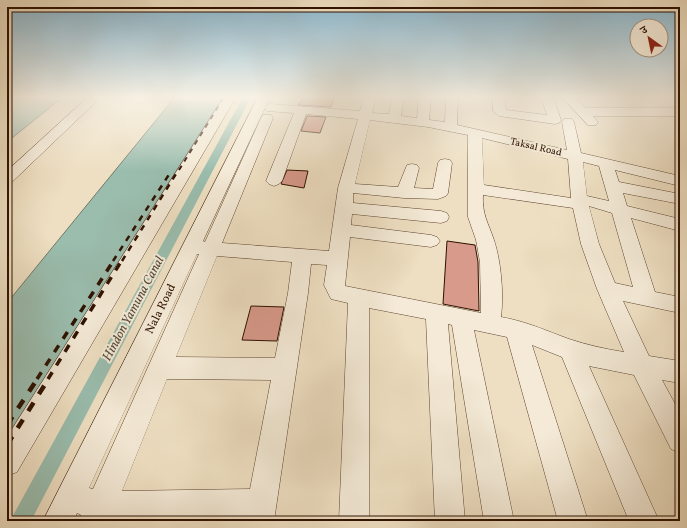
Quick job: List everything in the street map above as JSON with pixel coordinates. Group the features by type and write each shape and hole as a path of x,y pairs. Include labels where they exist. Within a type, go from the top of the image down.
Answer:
{"street":[{"path":"7,179 69,122"},
{"path":"7,462 215,122"},
{"name":"Nala Road","path":"64,509 201,248 260,122"},
{"path":"274,181 297,122"},
{"path":"363,122 346,188 345,208 337,260 335,288 338,293 516,329 571,350 603,359 680,372"},
{"name":"Taksal Road","path":"423,122 451,127 680,181"},
{"path":"451,122 451,127"},
{"path":"562,122 575,157 580,201 590,244 607,289 641,365 680,440"},
{"path":"567,122 584,124 592,122"},
{"path":"475,133 476,217 485,240 489,262 492,306 490,323"},
{"path":"346,188 404,193 440,194 445,163"},
{"path":"606,164 647,298"},
{"path":"404,193 412,168"},
{"path":"613,186 680,199"},
{"path":"476,189 580,201 620,209 680,225"},
{"path":"345,208 441,217"},
{"path":"342,230 432,241"},
{"path":"201,248 337,260"},
{"name":"Nala Road","path":"97,514 159,368 201,248"},
{"path":"64,509 97,514 261,513 284,369 298,293 302,256"},
{"path":"607,289 680,305"},
{"path":"354,521 359,297"},
{"path":"436,313 450,521"},
{"path":"461,317 499,521"},
{"path":"516,329 573,521"},
{"path":"571,350 644,521"},
{"path":"159,368 284,369"}],"shaded area":[{"path":"7,122 32,122 7,142"},
{"path":"155,122 208,122 7,444 7,303"}],"building":[{"path":"305,122 324,122 320,133 301,131"},
{"path":"287,170 308,171 304,188 281,184"},
{"path":"447,241 475,245 478,262 479,311 443,304"},
{"path":"251,306 284,307 277,341 242,340"}],"waterway":[{"name":"Hindon Yamuna Canal","path":"20,521 234,122"}],"railway":[{"path":"179,170 209,122"},
{"path":"122,261 179,169"},
{"path":"113,261 170,173"},
{"path":"37,379 114,260"},
{"path":"48,379 122,260"},
{"path":"7,425 38,378"},
{"path":"7,445 49,378"}]}
